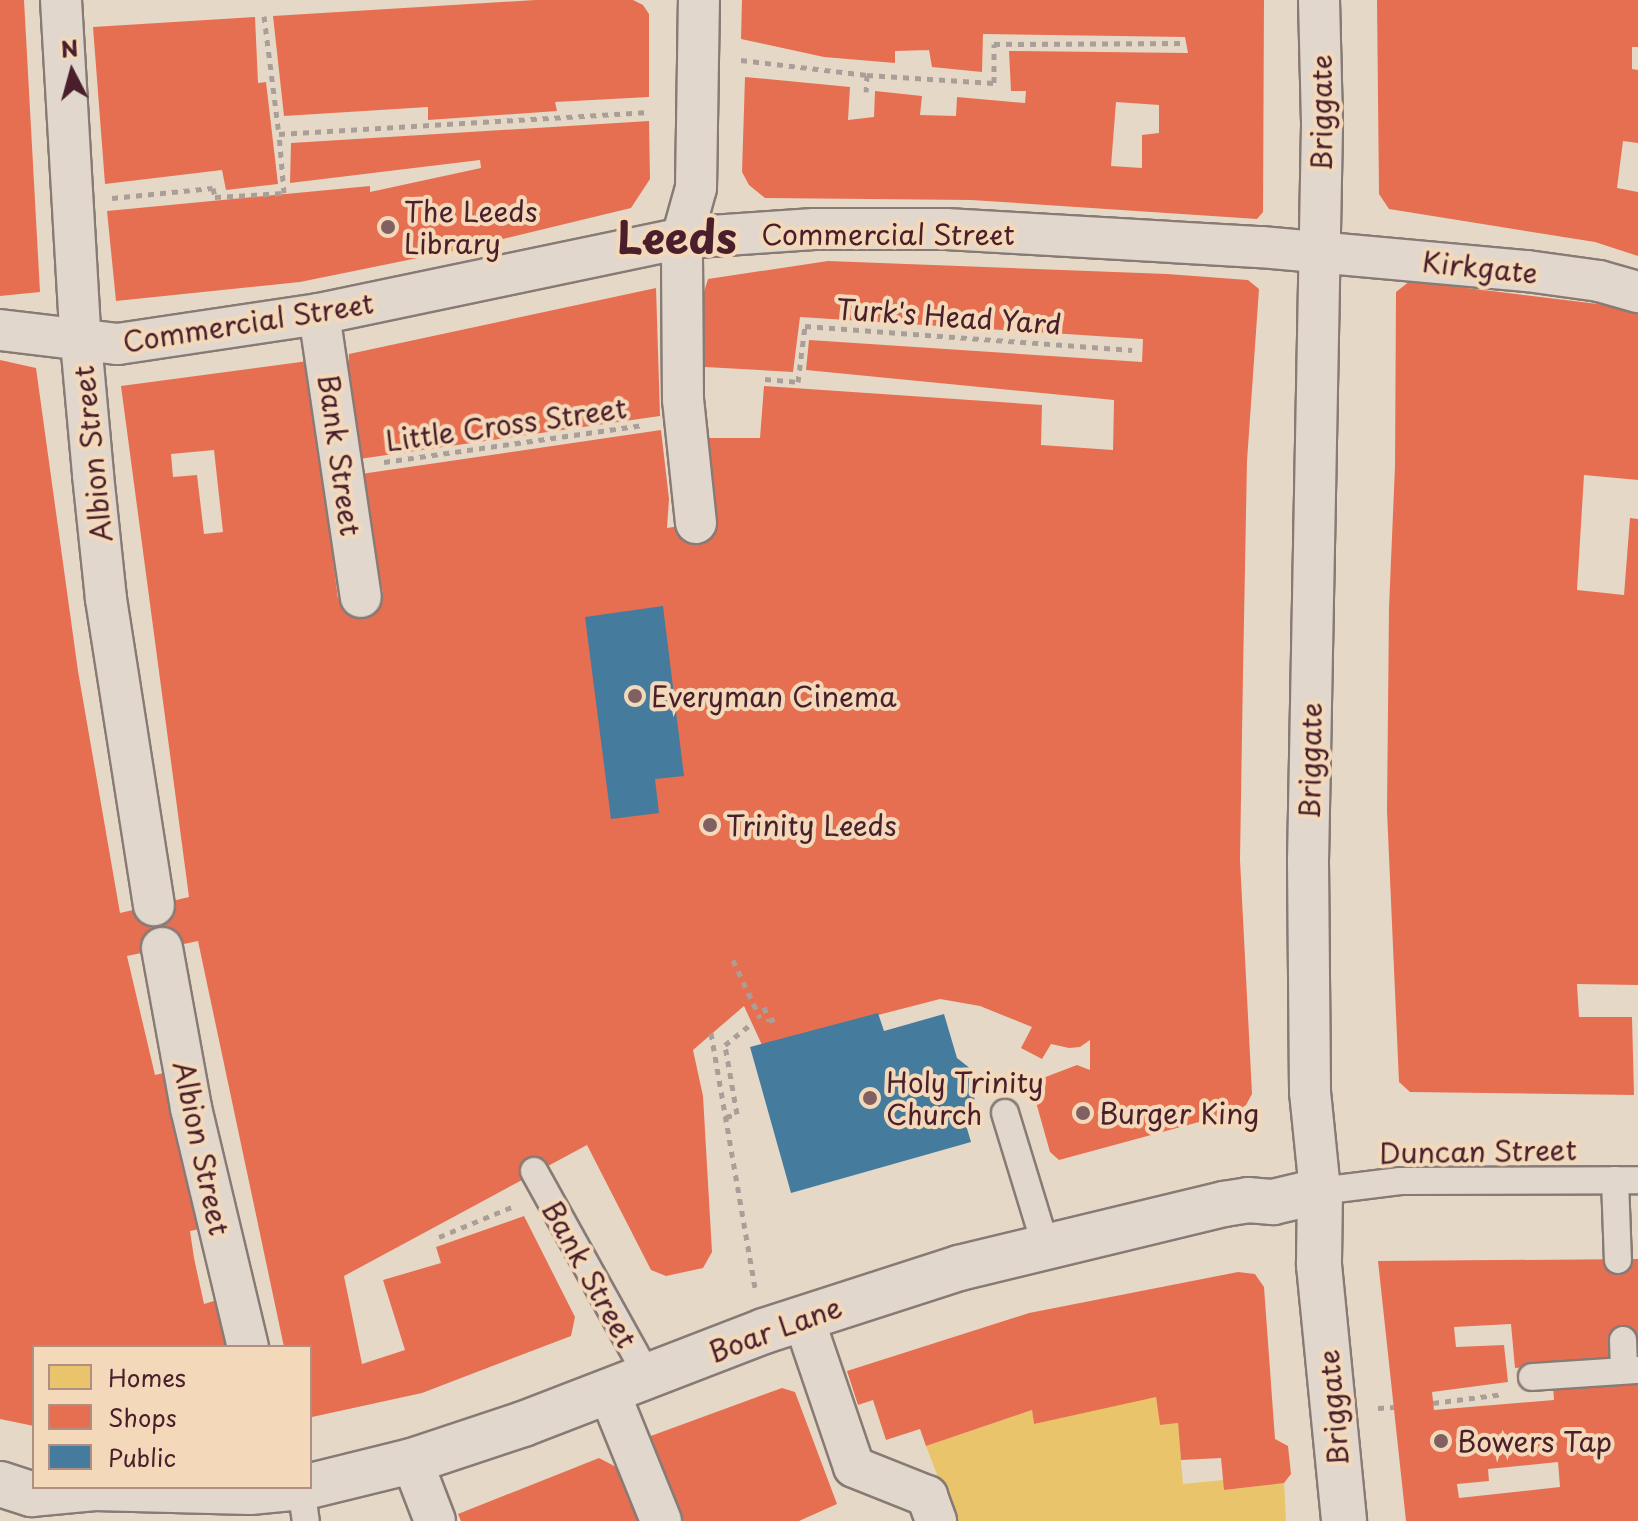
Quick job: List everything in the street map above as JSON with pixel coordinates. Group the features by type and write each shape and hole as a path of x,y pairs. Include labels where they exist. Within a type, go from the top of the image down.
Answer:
{"street":[{"name":"Albion Street","path":"61,0 81,342 106,599 154,905"},
{"path":"696,523 683,400 682,238 696,188 699,0"},
{"name":"Briggate","path":"1319,0 1320,252 1308,861 1310,1092 1320,1191 1319,1265 1344,1521"},
{"name":"Commercial Street","path":"0,330 118,344 319,314 682,238 814,229 946,229 1320,252"},
{"name":"Kirkgate","path":"1320,252 1527,271 1599,281 1638,292"},
{"name":"Bank Street","path":"319,314 361,597"},
{"name":"Albion Street","path":"162,948 191,1108 248,1345"},
{"name":"Boar Lane","path":"312,1489 412,1461 628,1384 783,1324 959,1268 1248,1200 1273,1202 1320,1191"},
{"path":"783,1324 854,1467 927,1496 936,1521"},
{"path":"628,1384 661,1521"},
{"path":"412,1461 435,1521"},
{"name":"Boar Lane","path":"127,1489 297,1493"}],"lane":[{"path":"1005,1113 1046,1247"},
{"name":"Duncan Street","path":"1320,1191 1400,1181 1626,1180"},
{"path":"1618,1260 1626,1180"},
{"name":"Bank Street","path":"539,1181 628,1384"},
{"path":"1532,1377 1631,1370 1623,1340"}],"path":[{"path":"72,202 213,188 215,197 284,193 264,16"},
{"path":"696,58 765,61 867,75 994,83 994,44 1186,43"},
{"path":"866,92 867,75"},
{"path":"279,134 649,112"},
{"name":"Turk's Head Yard","path":"765,379 798,382 805,326 1132,350"},
{"name":"Little Cross Street","path":"375,464 659,423"},
{"path":"733,960 760,1018"},
{"path":"764,1007 769,1021 777,1018"},
{"path":"726,1117 737,1114 725,1045 752,1023"},
{"path":"711,1033 726,1117 783,1324"},
{"path":"439,1237 539,1181"},
{"path":"1433,1403 1524,1390 1532,1377"}],"building: Homes":[{"path":"1144,1397 1156,1397 1160,1425 1178,1423 1183,1484 1224,1480 1224,1490 1284,1483 1286,1521 955,1521 926,1446 1032,1410 1034,1424"}],"building: Shops":[{"path":"0,0 24,0 40,292 0,296"},
{"path":"535,0 633,0 643,5 649,14 649,97 555,102 557,111 428,120 428,107 284,116 273,16"},
{"path":"742,0 1264,0 1263,212 1257,219 971,200 765,198 749,185 742,172 745,77 850,87 848,120 874,117 875,91 922,96 920,115 956,116 957,97 1025,103 1026,91 1011,91 1009,51 1188,53 1185,37 983,34 982,72 932,67 929,50 895,51 895,63 824,57 741,39","holes":["1116,102 1159,105 1159,133 1142,135 1142,168 1111,166"]},
{"path":"1377,0 1638,0 1638,47 1632,47 1632,69 1638,70 1638,143 1623,141 1617,188 1638,192 1638,256 1595,242 1389,209 1379,194"},
{"path":"255,17 258,83 266,82 278,184 226,190 222,170 105,184 93,27"},
{"path":"649,121 650,179 631,208 462,249 300,282 116,301 107,211 370,186 370,192 481,168 480,160 290,183 291,143"},
{"name":"Trinity Leeds","path":"828,261 1167,274 1248,280 1259,289 1247,461 1240,860 1252,1094 1246,1105 1236,1112 1059,1160 1050,1152 1032,1088 1035,1081 1077,1065 1090,1070 1090,1040 1080,1047 1051,1044 1042,1059 1021,1048 1032,1027 980,1006 940,999 762,1045 744,1006 693,1050 703,1096 712,1252 703,1268 666,1276 651,1270 587,1145 344,1276 362,1364 405,1350 383,1280 441,1263 436,1247 524,1216 575,1317 571,1336 422,1393 312,1417 312,1345 284,1345 198,941 127,956 155,1075 177,1070 210,1227 190,1231 194,1258 204,1304 217,1300 226,1345 32,1345 32,1426 0,1419 0,360 36,368 78,671 120,913 189,897 121,386 308,361 338,599 383,594 361,474 661,430 669,499 667,528 711,521 709,438 760,438 764,386 1042,405 1041,445 1113,450 1114,400 806,370 809,340 1142,362 1143,339 800,317 793,372 705,367 703,295 708,279","holes":["214,450 223,532 204,534 197,475 173,477 171,454"]},
{"path":"1410,281 1606,305 1638,313 1638,480 1584,475 1577,590 1624,595 1630,518 1638,519 1638,985 1577,984 1579,1017 1632,1017 1634,1095 1410,1092 1399,1082 1387,811 1389,608 1395,466 1396,292"},
{"path":"656,288 660,416 359,459 348,371 349,354"},
{"path":"1638,1259 1638,1339 1610,1340 1611,1360 1515,1368 1511,1324 1454,1327 1456,1347 1504,1345 1508,1382 1432,1392 1434,1410 1554,1400 1553,1386 1638,1380 1638,1521 1406,1521 1378,1261","holes":["1558,1462 1560,1487 1459,1498 1457,1484 1489,1481 1488,1469"]},
{"path":"1238,1272 1255,1274 1264,1287 1275,1439 1288,1446 1291,1474 1284,1483 1224,1490 1221,1458 1181,1460 1178,1423 1160,1425 1156,1397 1034,1424 1032,1410 926,1446 920,1429 886,1440 873,1400 858,1405 847,1371 1029,1313"},
{"path":"782,1388 795,1392 837,1504 799,1521 671,1521 648,1437"},
{"path":"599,1458 618,1468 641,1521 461,1521 458,1514"}],"building: Public":[{"name":"Everyman Cinema","path":"663,606 684,776 655,779 659,813 611,819 585,617"},
{"name":"Holy Trinity Church","path":"878,1013 884,1031 944,1014 957,1058 976,1073 974,1103 963,1115 971,1142 791,1193 750,1047"}],"place":[{"name":"The Leeds Library","path":"388,227"},
{"name":"Everyman Cinema","path":"635,696"},
{"name":"Trinity Leeds","path":"710,825"},
{"name":"Holy Trinity Church","path":"870,1098"},
{"name":"Burger King","path":"1083,1113"},
{"name":"Bowers Tap","path":"1441,1441"}],"district":[{"name":"Leeds","path":"677,236"}]}
